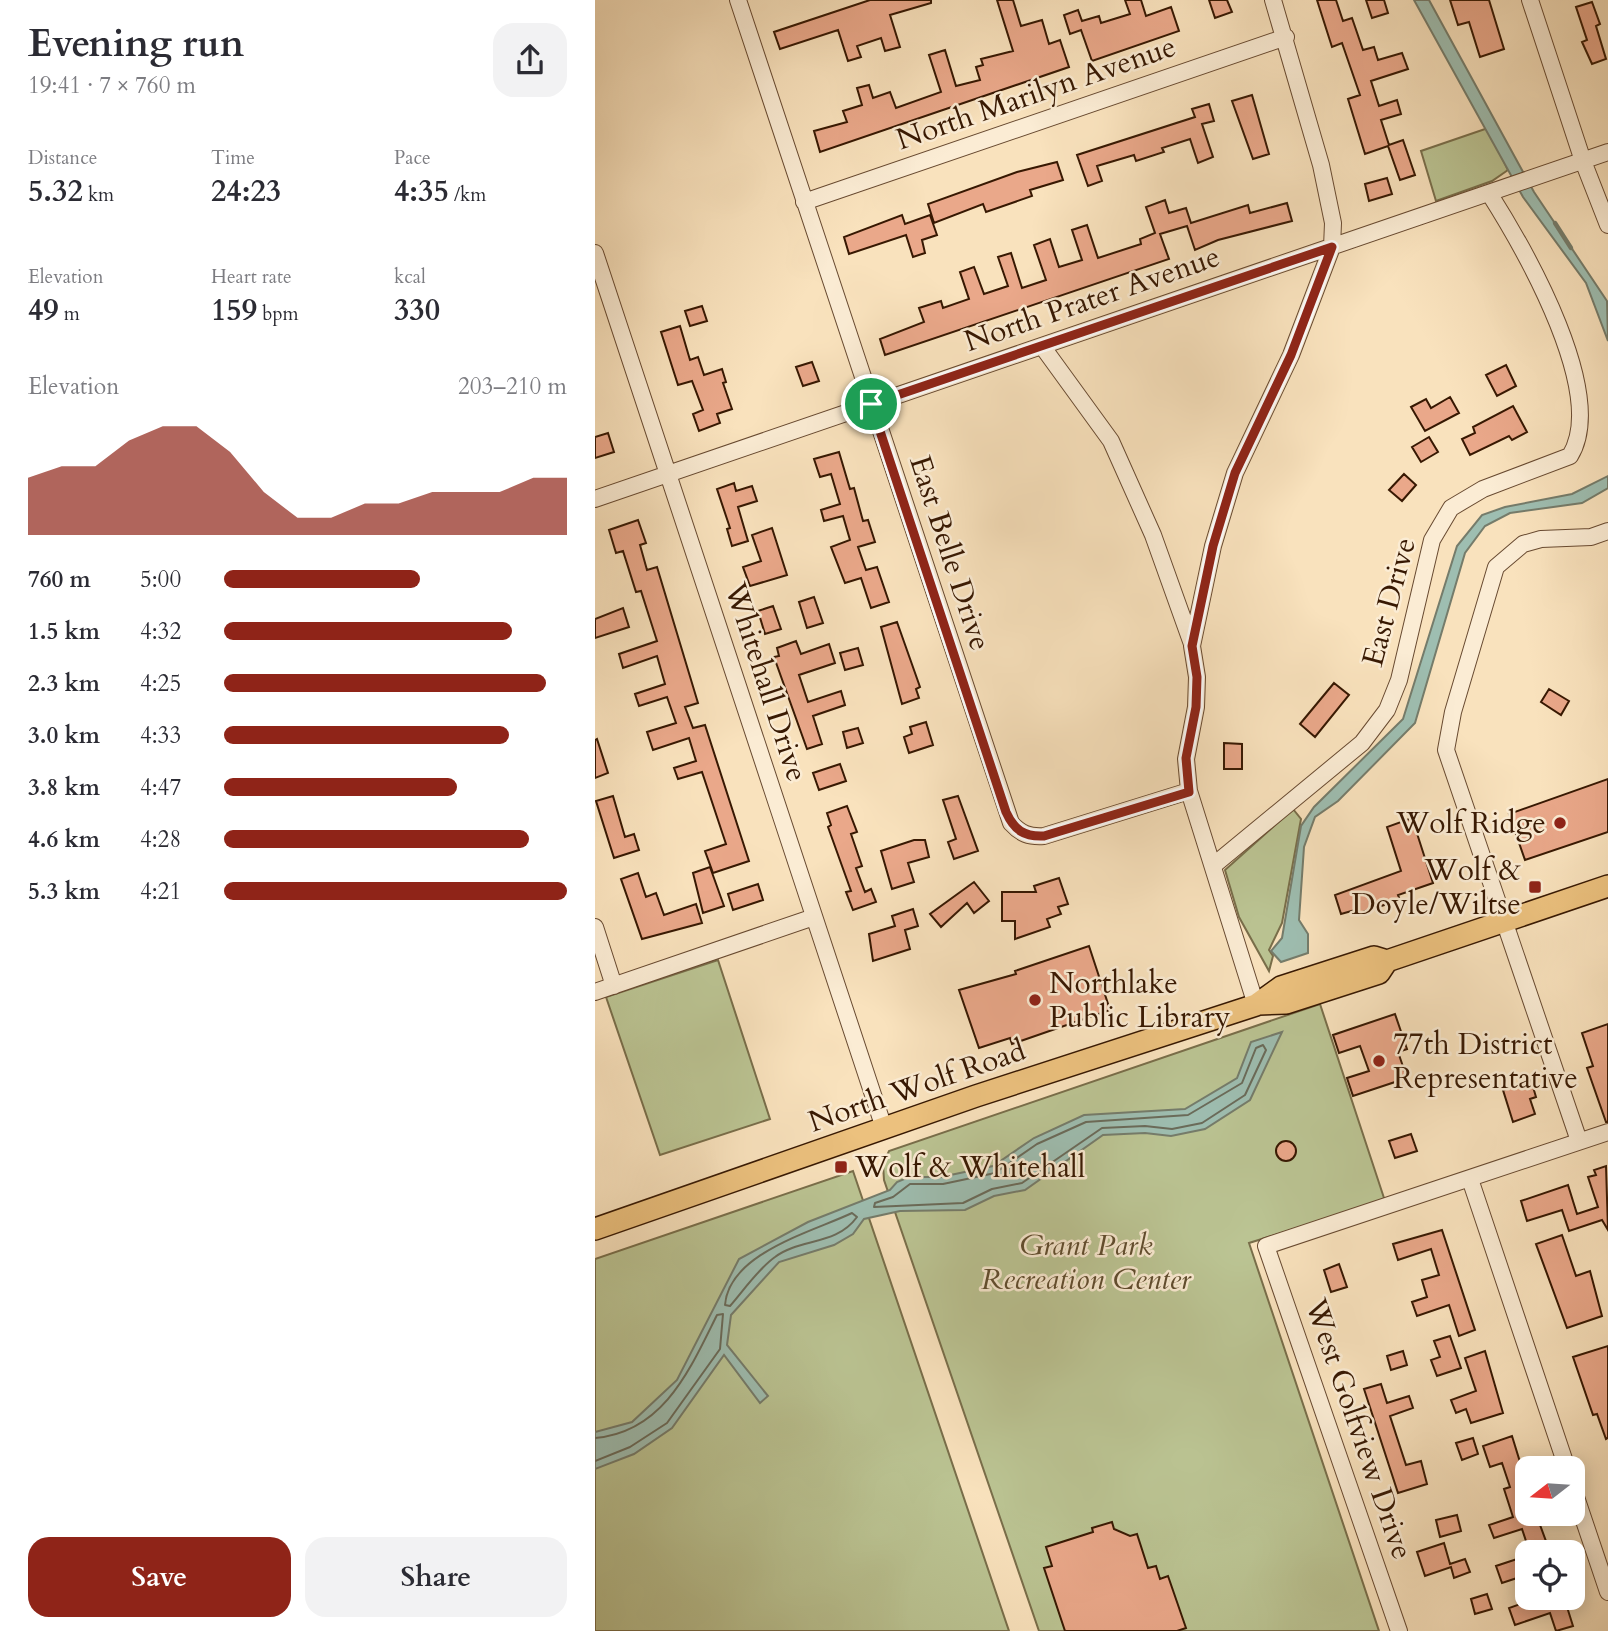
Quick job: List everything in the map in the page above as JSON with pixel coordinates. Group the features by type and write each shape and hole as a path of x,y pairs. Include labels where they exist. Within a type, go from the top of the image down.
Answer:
{"main road":[{"name":"North Wolf Road","path":"595,1229 884,1128 1258,1004 1281,987 1374,957 1387,961 1608,886"}],"street":[{"name":"East Belle Drive","path":"738,0 1011,823 1020,832 1031,837 1044,836 1189,792"},
{"path":"1192,646 1213,546 1232,483 1291,355 1332,247 1333,223 1321,165 1286,37 1273,0"},
{"path":"1530,0 1583,161 1608,225"},
{"name":"North Marilyn Avenue","path":"804,202 1286,37"},
{"name":"North Prater Avenue","path":"595,499 1608,152"},
{"path":"1489,193 1566,298"},
{"name":"Whitehall Drive","path":"595,253 884,1128"},
{"path":"1042,346 1087,405 1120,460 1153,535 1192,646 1197,677 1196,707 1186,758 1189,792 1258,1004"},
{"name":"East Drive","path":"1214,865 1363,743 1387,710 1399,680 1432,540 1451,508 1483,489 1583,449 1599,428"},
{"path":"1579,1141 1446,750 1453,712 1496,567 1523,544 1541,539 1591,537 1608,531"},
{"path":"595,992 814,917"},
{"path":"595,927 614,986"},
{"path":"1563,1456 1470,1179 1608,1132"},
{"name":"West Golfview Drive","path":"1399,1631 1266,1246 1470,1179"},
{"path":"1585,1524 1608,1592"}],"green space":[{"path":"1488,128 1508,170 1492,181 1436,201 1421,151"},
{"path":"1293,809 1301,819 1282,923 1269,950 1273,956 1269,971 1239,917 1225,870"},
{"path":"718,960 770,1119 660,1155 606,997"},
{"name":"Grant Park Recreation Center","path":"1320,1004 1385,1201 1249,1243 1379,1631 1039,1631 884,1180 883,1164 889,1151"},
{"path":"853,1171 1009,1631 595,1631 595,1259"}],"water":[{"path":"1414,0 1429,0 1534,192 1607,301 1608,341 1586,283 1523,197"},
{"path":"1608,476 1608,488 1582,503 1510,513 1485,526 1465,553 1415,723 1338,801 1315,817 1304,847 1299,920 1308,934 1308,953 1281,962 1271,951 1282,938 1301,826 1314,807 1403,719 1457,546 1482,515 1505,507 1572,494"},
{"path":"1282,1032 1250,1100 1205,1129 1171,1136 1145,1133 1103,1135 1025,1190 994,1196 965,1210 900,1211 864,1219 853,1234 834,1245 779,1262 731,1315 727,1345 768,1396 760,1403 724,1355 672,1428 634,1454 595,1469 595,1432 632,1422 677,1380 739,1259 808,1222 890,1190 897,1182 909,1177 941,1177 993,1166 1034,1138 1084,1115 1185,1109 1237,1078 1251,1042"}],"building":[{"path":"870,0 931,0 931,3 890,15 900,47 885,51 881,38 857,46 861,57 848,61 838,30 780,49 774,32"},
{"path":"997,0 1013,0 1021,26 1042,20 1049,44 1060,40 1069,67 820,152 814,131 847,122 843,111 862,105 857,88 869,85 873,98 890,92 896,108 941,92 929,55 945,50 956,86 980,80 976,67 983,65 981,59 1013,51"},
{"path":"1125,0 1141,0 1146,16 1171,7 1179,31 1092,61 1081,30 1070,34 1064,15 1078,10 1082,21 1099,16 1101,23 1130,14"},
{"path":"1209,0 1227,0 1232,12 1215,18"},
{"path":"1317,0 1336,0 1343,21 1352,18 1363,50 1374,47 1378,60 1402,53 1408,69 1371,81 1379,106 1397,100 1401,114 1381,120 1389,145 1403,140 1415,175 1400,180 1388,146 1365,154 1348,99 1360,95 1342,43 1332,47"},
{"path":"1366,0 1384,0 1388,13 1372,18"},
{"path":"1450,0 1489,0 1504,49 1480,57 1469,22 1458,25"},
{"path":"1592,2 1600,24 1596,26 1606,59 1592,64 1582,42 1587,40 1576,7"},
{"path":"1252,95 1269,154 1253,159 1232,101"},
{"path":"1209,104 1214,121 1202,124 1213,157 1198,163 1190,139 1162,148 1164,152 1136,161 1134,155 1097,166 1102,181 1088,186 1077,155 1195,117 1192,109"},
{"path":"1057,162 1063,180 1030,190 1032,196 986,212 983,204 934,223 928,204 1017,172"},
{"path":"1387,178 1392,194 1369,201 1365,184"},
{"path":"1165,200 1169,213 1186,208 1191,223 1248,205 1250,213 1287,203 1292,221 1218,240 1195,250 1187,226 1160,234 1169,259 885,355 880,339 924,322 919,308 941,301 943,308 969,299 960,272 974,267 984,294 1008,286 998,257 1011,253 1022,288 1046,280 1034,245 1050,239 1059,267 1082,260 1072,230 1087,225 1098,258 1141,244 1140,239 1155,233 1146,207"},
{"path":"902,215 905,224 930,215 937,235 922,240 925,253 913,257 906,235 849,254 844,237"},
{"path":"702,306 707,321 690,326 685,311"},
{"path":"680,326 690,360 698,357 704,375 722,369 726,382 723,383 732,409 717,414 720,423 699,431 693,414 703,410 692,381 678,385 661,332"},
{"path":"812,362 819,381 803,386 796,367"},
{"path":"1506,365 1516,386 1497,396 1486,375"},
{"path":"1450,397 1459,413 1425,431 1411,407 1426,399 1431,408"},
{"path":"1513,406 1527,432 1512,440 1509,436 1470,455 1462,439 1475,433 1473,427"},
{"path":"608,433 614,452 595,458 595,437"},
{"path":"1429,437 1438,452 1421,462 1412,447"},
{"path":"839,452 850,489 854,488 863,521 868,520 875,542 858,547 866,570 877,567 889,602 871,608 861,578 845,583 831,547 850,540 843,516 824,521 821,510 840,504 831,474 820,477 814,459"},
{"path":"1404,474 1416,485 1402,501 1389,490"},
{"path":"734,483 736,491 752,486 757,501 738,507 748,541 732,546 727,529 730,528 717,489"},
{"path":"638,520 646,543 640,545 647,570 657,567 698,703 685,707 693,728 705,725 749,861 713,873 705,851 726,844 702,772 678,779 674,768 696,761 689,738 653,750 647,732 676,723 667,697 639,706 635,694 665,684 657,656 623,668 619,654 657,641 641,591 636,592 623,551 616,553 609,530"},
{"path":"772,528 787,575 750,586 743,567 761,561 752,535"},
{"path":"814,597 823,623 807,628 799,602"},
{"path":"773,606 781,629 765,634 758,611"},
{"path":"623,608 629,627 595,638 595,619"},
{"path":"897,622 920,687 916,689 919,698 902,704 881,627"},
{"path":"796,641 801,654 829,644 835,663 799,675 808,702 841,691 845,705 813,716 822,744 807,749 774,657 779,656 777,648"},
{"path":"858,648 863,665 845,670 840,653"},
{"path":"1334,683 1349,695 1315,737 1300,724"},
{"path":"1549,689 1569,701 1561,715 1541,702"},
{"path":"926,722 933,745 909,753 904,737 912,734 910,727"},
{"path":"858,728 863,743 847,748 843,732"},
{"path":"597,739 608,773 595,778 595,740"},
{"path":"1224,743 1242,744 1242,769 1224,769"},
{"path":"840,764 846,781 819,790 813,773"},
{"name":"Wolf Ridge","path":"1608,779 1608,832 1525,860 1509,814"},
{"path":"613,796 625,837 634,834 639,850 614,858 596,801"},
{"path":"958,796 978,851 954,859 948,842 956,839 943,800"},
{"path":"847,806 857,832 851,834 862,866 856,868 865,892 871,889 876,902 853,910 846,892 851,891 828,827 831,825 827,813"},
{"path":"1412,818 1433,883 1398,895 1400,900 1356,914 1355,910 1341,914 1335,895 1401,871 1387,827"},
{"path":"914,840 925,840 929,857 908,863 914,882 892,889 881,851"},
{"path":"710,867 724,906 703,913 693,873"},
{"path":"638,873 646,897 656,893 664,915 696,904 702,923 642,939 621,879"},
{"path":"1059,878 1068,904 1058,907 1061,914 1047,919 1050,927 1015,939 1015,921 1002,921 1002,892 1036,892 1034,886"},
{"path":"974,882 989,901 974,913 967,903 941,927 930,914"},
{"path":"758,884 763,900 733,910 728,894"},
{"path":"913,909 918,926 905,930 910,949 873,961 869,934 895,926 892,916"},
{"name":"Northlake Public Library","path":"1089,946 1110,1010 1012,1044 1010,1038 979,1048 959,990 1016,974 1015,971"},
{"name":"77th District Representative","path":"1395,1014 1407,1049 1398,1052 1407,1078 1353,1096 1347,1078 1369,1071 1360,1046 1339,1053 1333,1035"},
{"path":"1608,1024 1606,1122 1587,1068 1593,1066 1582,1033"},
{"path":"1531,1080 1536,1097 1530,1099 1535,1114 1513,1122 1503,1090"},
{"path":"1411,1134 1417,1151 1395,1158 1389,1141"},
{"path":"1286,1141 1293,1144 1296,1151 1293,1158 1286,1161 1279,1158 1276,1151 1279,1144"},
{"path":"1606,1166 1608,1230 1602,1220 1569,1231 1562,1210 1527,1221 1521,1201 1568,1185 1577,1214 1598,1207 1588,1177 1596,1175 1594,1170"},
{"path":"1442,1230 1475,1330 1459,1336 1449,1305 1417,1316 1412,1302 1427,1297 1422,1280 1439,1275 1431,1249 1398,1260 1393,1244"},
{"path":"1562,1235 1576,1276 1590,1271 1602,1316 1567,1328 1536,1244"},
{"path":"1339,1264 1347,1287 1331,1292 1324,1270"},
{"path":"1450,1336 1461,1368 1437,1376 1431,1360 1440,1357 1434,1341"},
{"path":"1608,1346 1606,1439 1597,1414 1593,1415 1573,1357"},
{"path":"1403,1351 1407,1365 1391,1370 1387,1356"},
{"path":"1485,1351 1503,1413 1471,1423 1466,1409 1456,1413 1451,1400 1476,1391 1465,1358"},
{"path":"1381,1384 1387,1403 1409,1396 1413,1408 1390,1416 1406,1465 1421,1461 1427,1484 1398,1493 1364,1389"},
{"path":"1512,1436 1518,1456 1515,1456 1515,1526 1540,1526 1546,1540 1526,1540 1522,1529 1494,1538 1489,1525 1513,1517 1504,1489 1510,1487 1502,1463 1490,1467 1483,1446"},
{"path":"1473,1438 1478,1454 1462,1460 1456,1443"},
{"path":"1457,1515 1461,1531 1440,1537 1436,1520"},
{"path":"1112,1522 1114,1529 1130,1536 1137,1534 1148,1568 1156,1566 1160,1579 1168,1576 1186,1628 1177,1631 1065,1631 1044,1568 1052,1566 1046,1547 1093,1532 1092,1528"},
{"path":"1444,1543 1450,1564 1465,1559 1470,1572 1454,1578 1451,1567 1425,1576 1417,1552"},
{"path":"1515,1560 1515,1579 1502,1583 1496,1566"},
{"path":"1487,1594 1492,1609 1475,1614 1471,1599"},
{"path":"1515,1606 1515,1610 1568,1610 1573,1626 1556,1631 1550,1613 1515,1625 1509,1608"}],"waterway":[{"path":"1555,223 1571,248"}],"place":[{"name":"Wolf Ridge","path":"1560,823"},
{"name":"Wolf & Doyle/Wiltse","path":"1535,887"},
{"name":"Northlake Public Library","path":"1035,1000"},
{"name":"77th District Representative","path":"1379,1061"},
{"name":"Wolf & Whitehall","path":"841,1167"}],"route":[{"path":"1332,247 1291,355 1235,473 1221,514 1192,646 1197,677 1196,707 1187,743 1186,774 1189,792 1044,836 1031,837 1020,832 1011,823 871,404 1332,247"}]}
